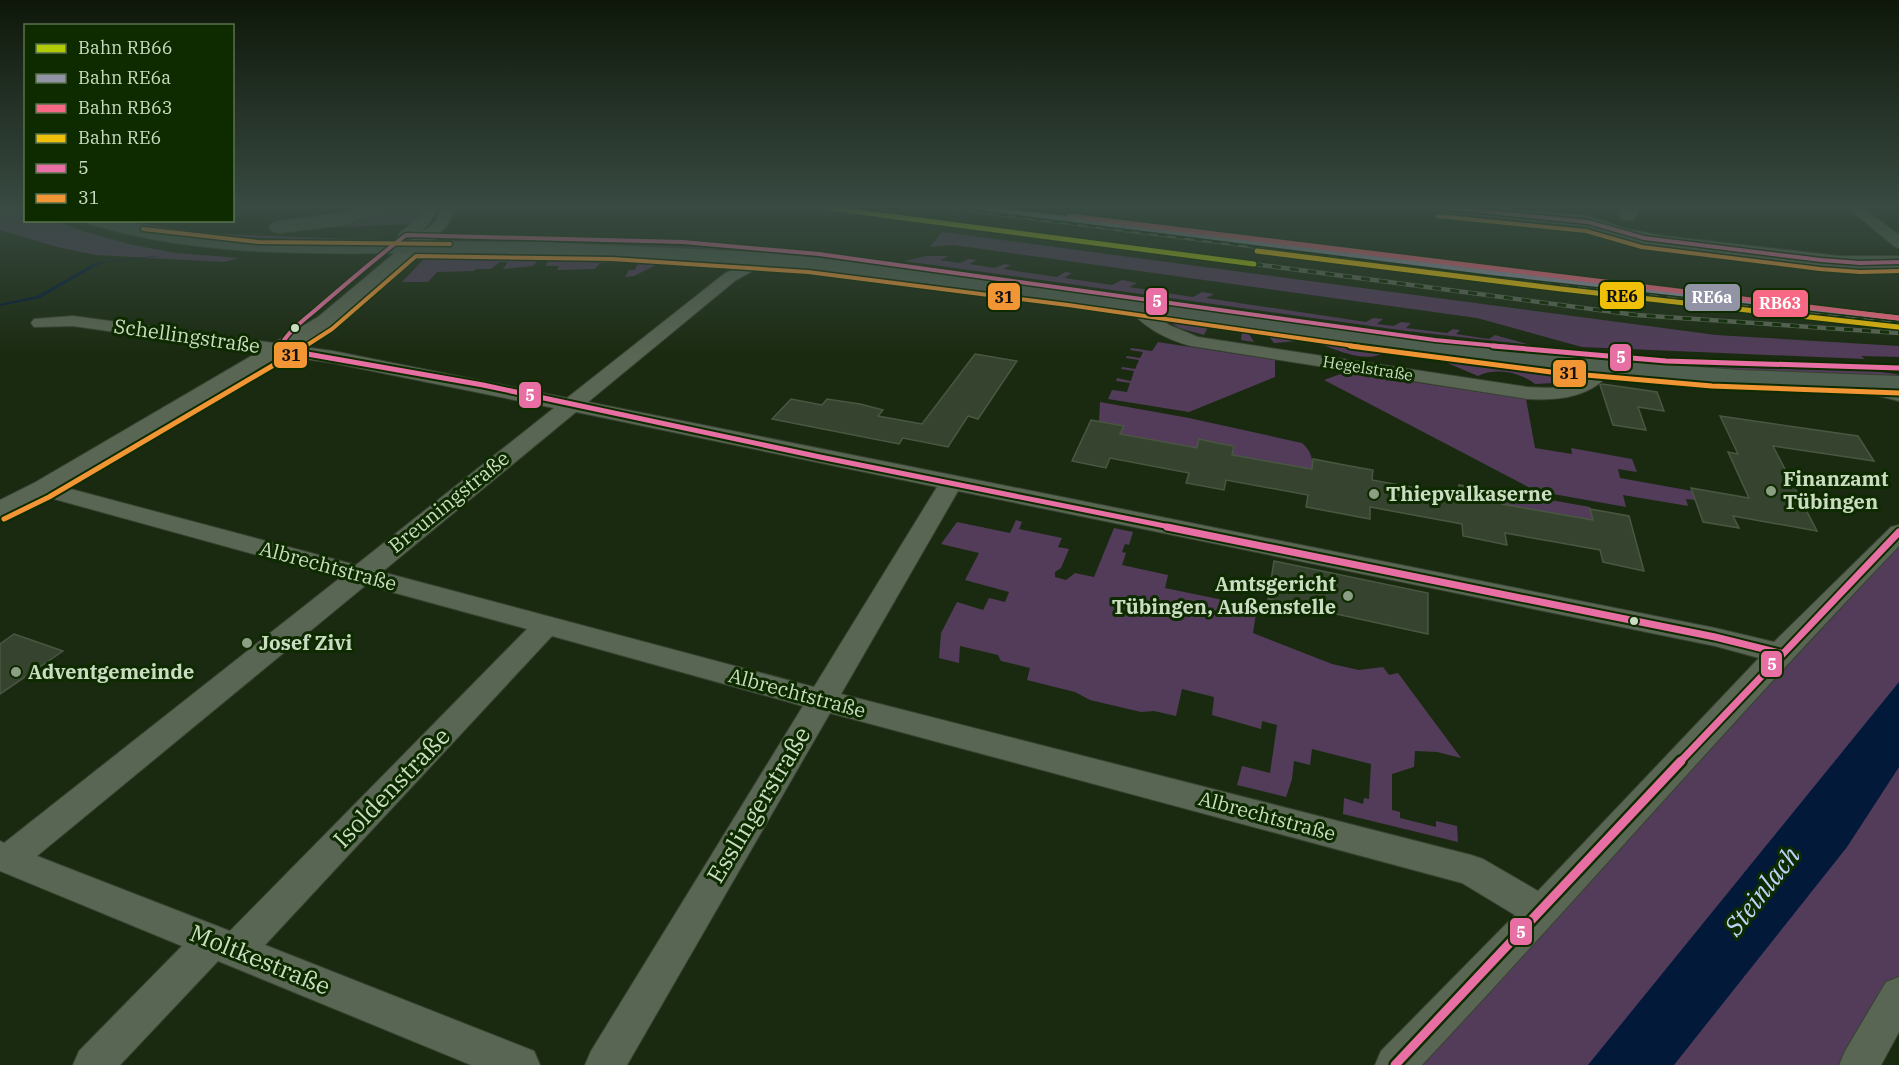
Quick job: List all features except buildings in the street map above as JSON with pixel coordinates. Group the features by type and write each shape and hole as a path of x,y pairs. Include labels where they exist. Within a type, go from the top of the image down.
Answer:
{"main road":[{"path":"335,257 347,262 358,272"},
{"name":"Hegelstraße","path":"717,257 769,260 1135,305 1436,349 1604,368 1722,377 1899,384"},
{"name":"Hegelstraße","path":"835,257 1512,348 1666,361 1899,368"}],"street":[{"path":"279,349 284,339 358,272 383,257"},
{"path":"5,504 44,489 301,338 326,322 393,257"},
{"path":"1810,257 1854,262 1899,262"},
{"name":"Breuningstraße","path":"5,857 730,277 753,265"},
{"name":"Schellingstraße","path":"40,323 74,321 333,357 1715,637 1780,653"},
{"name":"Hegelstraße","path":"1851,383 1899,395"},
{"name":"Esslingerstraße","path":"605,1065 951,483"},
{"name":"Albrechtstraße","path":"44,489 822,700 1471,870 1499,884 1542,912"},
{"path":"1395,1065 1542,912 1780,653 1899,532"},
{"name":"Isoldenstraße","path":"93,1065 223,946 548,624"},
{"name":"Moltkestraße","path":"5,857 517,1064"},
{"path":"1858,1065 1899,995"}],"shaded area":[{"path":"127,257 239,258 224,262"},
{"path":"435,257 550,259 538,260 533,266 503,269 508,262 500,262 491,269 437,272 428,282 402,282 423,260"},
{"path":"753,257 815,257 879,264 1359,333 1552,356 1752,368 1872,371 1896,374 1899,378 1721,372 1587,363 1365,335 1009,284"},
{"path":"924,257 947,257 940,260 960,263 969,259 977,260 969,264 995,268 1004,264 1011,265 1003,269 1057,277 1065,272 1072,273 1064,278 1112,285 1122,280 1137,283 1129,287 1193,297 1202,292 1214,294 1206,298 1366,322 1373,318 1383,319 1377,324 1394,326 1401,322 1411,323 1406,328 1447,333 1453,329 1460,330 1456,334 1489,339 1495,335 1530,345 1407,331 904,261"},
{"path":"1037,257 1128,257 1716,335 1899,346 1899,357 1861,356 1865,359 1582,347 1477,318"},
{"path":"550,259 664,261 634,276 625,277 629,270 635,270 638,263 600,263 595,269 557,270 559,266 545,266"},
{"path":"1156,313 1581,373 1555,383 1535,384 1522,376 1500,371 1478,376 1445,362 1443,356 1384,348 1382,354 1363,357 1307,341 1274,343 1264,330 1247,331 1254,342 1241,340 1242,331 1208,327 1204,335 1179,328"},
{"path":"1158,342 1275,360 1275,377 1189,412 1108,399 1112,390 1127,392 1130,383 1116,381 1117,378 1131,381 1134,371 1121,369 1122,367 1135,369 1139,360 1126,358 1127,356 1140,358 1143,352 1130,350 1131,348 1152,351"},
{"path":"1346,372 1526,399 1535,448 1572,454 1571,448 1632,459 1637,472 1618,469 1620,478 1692,491 1695,500 1686,499 1688,506 1623,495 1626,507 1536,491 1324,380"},
{"path":"1100,402 1189,418 1302,443 1311,455 1312,469 1232,455 1234,446 1200,439 1197,448 1120,434 1123,426 1099,421"},
{"path":"1500,491 1590,507 1593,520 1502,504"},
{"path":"1016,520 1022,522 1019,529 1062,538 1058,547 1069,549 1061,568 1055,572 1055,577 1066,580 1075,573 1094,577 1114,528 1133,532 1129,545 1125,544 1122,552 1126,553 1122,565 1168,575 1165,588 1257,607 1253,633 1332,664 1359,670 1383,667 1389,675 1398,673 1461,758 1437,752 1415,751 1414,767 1392,774 1392,810 1400,812 1400,818 1436,827 1436,821 1457,826 1458,842 1343,814 1344,798 1363,804 1364,798 1369,799 1371,764 1312,749 1310,765 1294,761 1292,779 1286,797 1237,785 1242,766 1270,773 1277,725 1262,721 1261,729 1212,715 1214,697 1182,689 1176,716 1154,711 1141,712 1090,700 1075,692 1027,680 1030,668 1001,661 998,655 960,646 959,663 939,658 941,633 957,602 983,610 989,598 1005,602 1009,592 965,580 979,553 941,544 957,522 1010,533"},
{"path":"1899,532 1899,994 1858,1065 1395,1065"}],"water":[{"path":"153,257 101,263 40,298 0,306 0,304 37,296 95,263"},
{"name":"Steinlach","path":"1899,682 1899,767 1847,847 1674,1065 1588,1065"}],"railway":[{"path":"1335,257 1899,324"},
{"path":"1254,264 1636,315 1899,333"}],"rail line":[{"name":"RB66","path":"1199,257 1254,264"},
{"name":"RE6","path":"1303,257 1898,327"},
{"name":"RE6a","path":"1367,257 1899,318"},
{"name":"RB63","path":"1400,257 1898,318"}],"transit line":[{"name":"5","path":"279,349 284,339 377,257"},
{"name":"31","path":"4,519 49,497 306,346 332,329 415,257"},
{"name":"31","path":"462,257 612,259 808,272 1068,305 1435,358 1551,372 1712,386 1899,393"},
{"name":"5","path":"838,257 1435,340 1666,361 1899,368"},
{"name":"31","path":"1720,257 1820,269 1860,272 1899,271"},
{"name":"5","path":"1794,257 1860,263 1899,262"},
{"name":"5","path":"279,349 483,385 820,457 1715,637 1780,653"},
{"name":"5","path":"1395,1065 1899,532"}],"place":[{"name":"Finanzamt Tübingen","path":"1771,491"},
{"name":"Thiepvalkaserne","path":"1374,494"},
{"name":"Amtsgericht Tübingen, Außenstelle","path":"1348,596"},
{"name":"Josef Zivi","path":"247,643"},
{"name":"Adventgemeinde","path":"16,672"}]}
